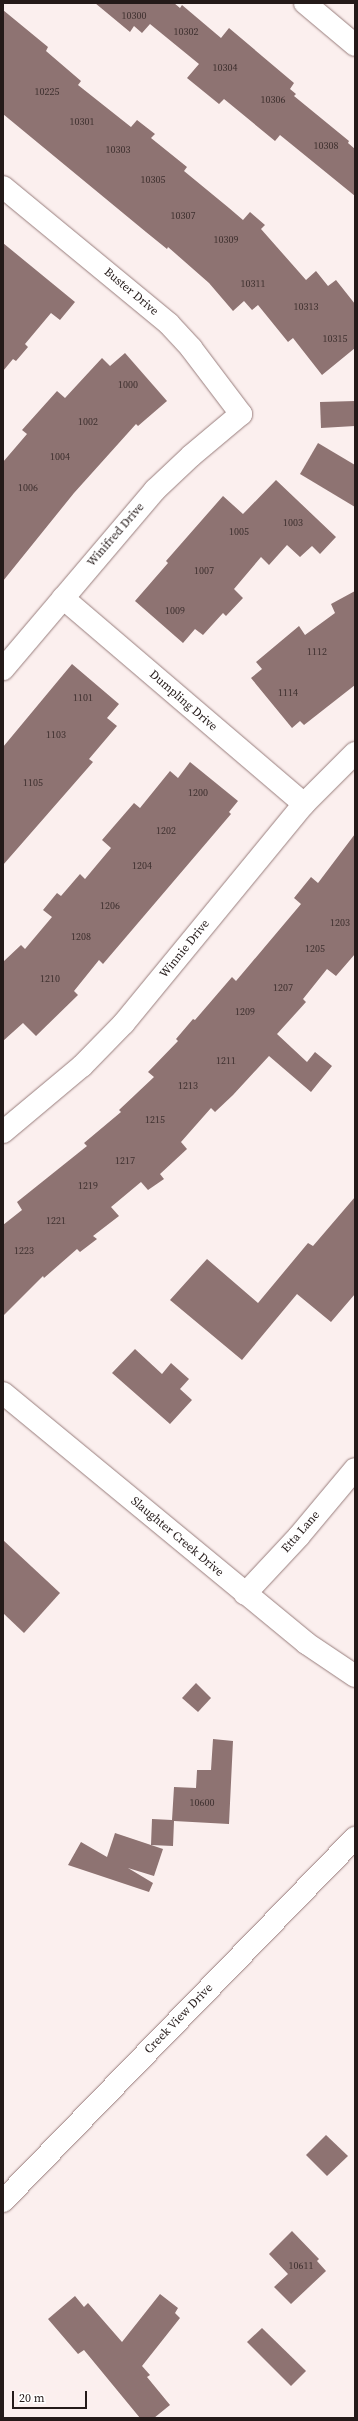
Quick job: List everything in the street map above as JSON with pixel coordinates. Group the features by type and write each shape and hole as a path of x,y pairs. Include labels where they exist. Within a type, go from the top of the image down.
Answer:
{"street":[{"path":"305,3 355,45"},
{"name":"Buster Drive","path":"3,187 169,324 191,348 241,414"},
{"name":"Winifred Drive","path":"3,669 155,490 191,456 241,414"},
{"name":"Dumpling Drive","path":"63,598 304,804"},
{"name":"Winnie Drive","path":"3,1132 82,1066 124,1023 304,804 355,753"},
{"name":"Slaughter Creek Drive","path":"3,1393 245,1594 306,1643 355,1676"},
{"name":"Etta Lane","path":"245,1594 298,1536 355,1469"},
{"name":"Creek View Drive","path":"3,2201 355,1838"}],"building":[{"path":"95,3 174,3 180,8 182,5 221,38 229,28 294,83 290,89 296,94 294,96 349,141 348,143 355,149 355,196 280,135 275,141 224,99 219,104 187,78 199,64 150,24 142,33 134,26 130,32"},
{"path":"3,10 48,47 46,51 81,81 78,85 131,127 137,120 155,134 151,138 187,167 184,171 243,220 250,212 265,225 261,229 306,280 316,271 328,286 336,280 355,304 355,348 322,375 293,338 288,342 258,305 252,310 244,301 233,311 209,283 168,247 167,249 3,114"},
{"path":"3,243 75,302 60,320 51,313 25,344 28,347 16,361 13,359 3,371"},
{"path":"125,353 167,401 138,426 136,424 74,493 3,581 3,462 27,434 22,430 57,391 65,398 102,358 110,366"},
{"path":"355,401 355,426 321,428 320,402"},
{"path":"318,443 355,465 355,507 300,474"},
{"path":"276,480 336,537 320,554 312,546 300,557 287,545 269,565 261,557 234,589 243,598 226,616 223,613 203,635 195,629 183,643 135,601 168,563 166,561 223,496 243,514"},
{"path":"355,591 355,685 304,725 300,721 292,728 251,678 262,669 256,662 299,626 305,635 335,613 331,604"},
{"path":"72,664 119,704 107,718 117,726 89,759 93,762 3,865 3,747"},
{"path":"190,762 238,801 229,812 231,814 103,964 99,960 74,991 78,995 36,1036 23,1023 3,1041 3,962 21,945 25,949 52,917 43,910 57,893 61,896 80,874 85,879 111,848 102,840 134,803 140,808 170,771 178,778"},
{"path":"355,834 355,954 336,976 327,969 303,999 306,1002 277,1034 307,1062 315,1052 332,1066 311,1092 269,1056 215,1112 211,1108 181,1142 187,1149 160,1174 164,1179 148,1190 141,1182 111,1207 119,1216 93,1236 97,1239 80,1252 77,1249 44,1278 43,1276 3,1316 3,1225 22,1210 17,1202 87,1146 84,1143 121,1112 119,1110 154,1077 148,1072 178,1041 176,1039 193,1019 195,1020 232,977 236,981 301,904 294,898 311,877 318,883"},
{"path":"355,1197 355,1294 331,1322 297,1294 242,1360 170,1300 207,1259 258,1303 308,1243 313,1246"},
{"path":"135,1349 162,1374 171,1363 189,1379 180,1389 192,1400 170,1424 112,1373"},
{"path":"3,1540 60,1593 24,1633 3,1613"},
{"path":"196,1683 211,1698 198,1712 182,1698"},
{"path":"213,1739 233,1741 229,1824 174,1821 173,1846 151,1845 152,1819 172,1820 174,1787 196,1788 197,1770 211,1770"},
{"path":"115,1833 163,1849 154,1876 128,1868 153,1883 149,1892 68,1865 81,1842 107,1857"},
{"path":"326,2135 348,2156 327,2176 306,2155"},
{"path":"292,2231 319,2259 317,2261 326,2271 291,2304 274,2287 288,2274 269,2254"},
{"path":"160,2294 178,2308 175,2313 180,2318 142,2366 150,2375 147,2377 170,2405 154,2418 140,2418 84,2350 78,2354 48,2319 75,2296 84,2307 88,2303 122,2342"},
{"path":"262,2328 306,2371 291,2386 247,2342"}]}
